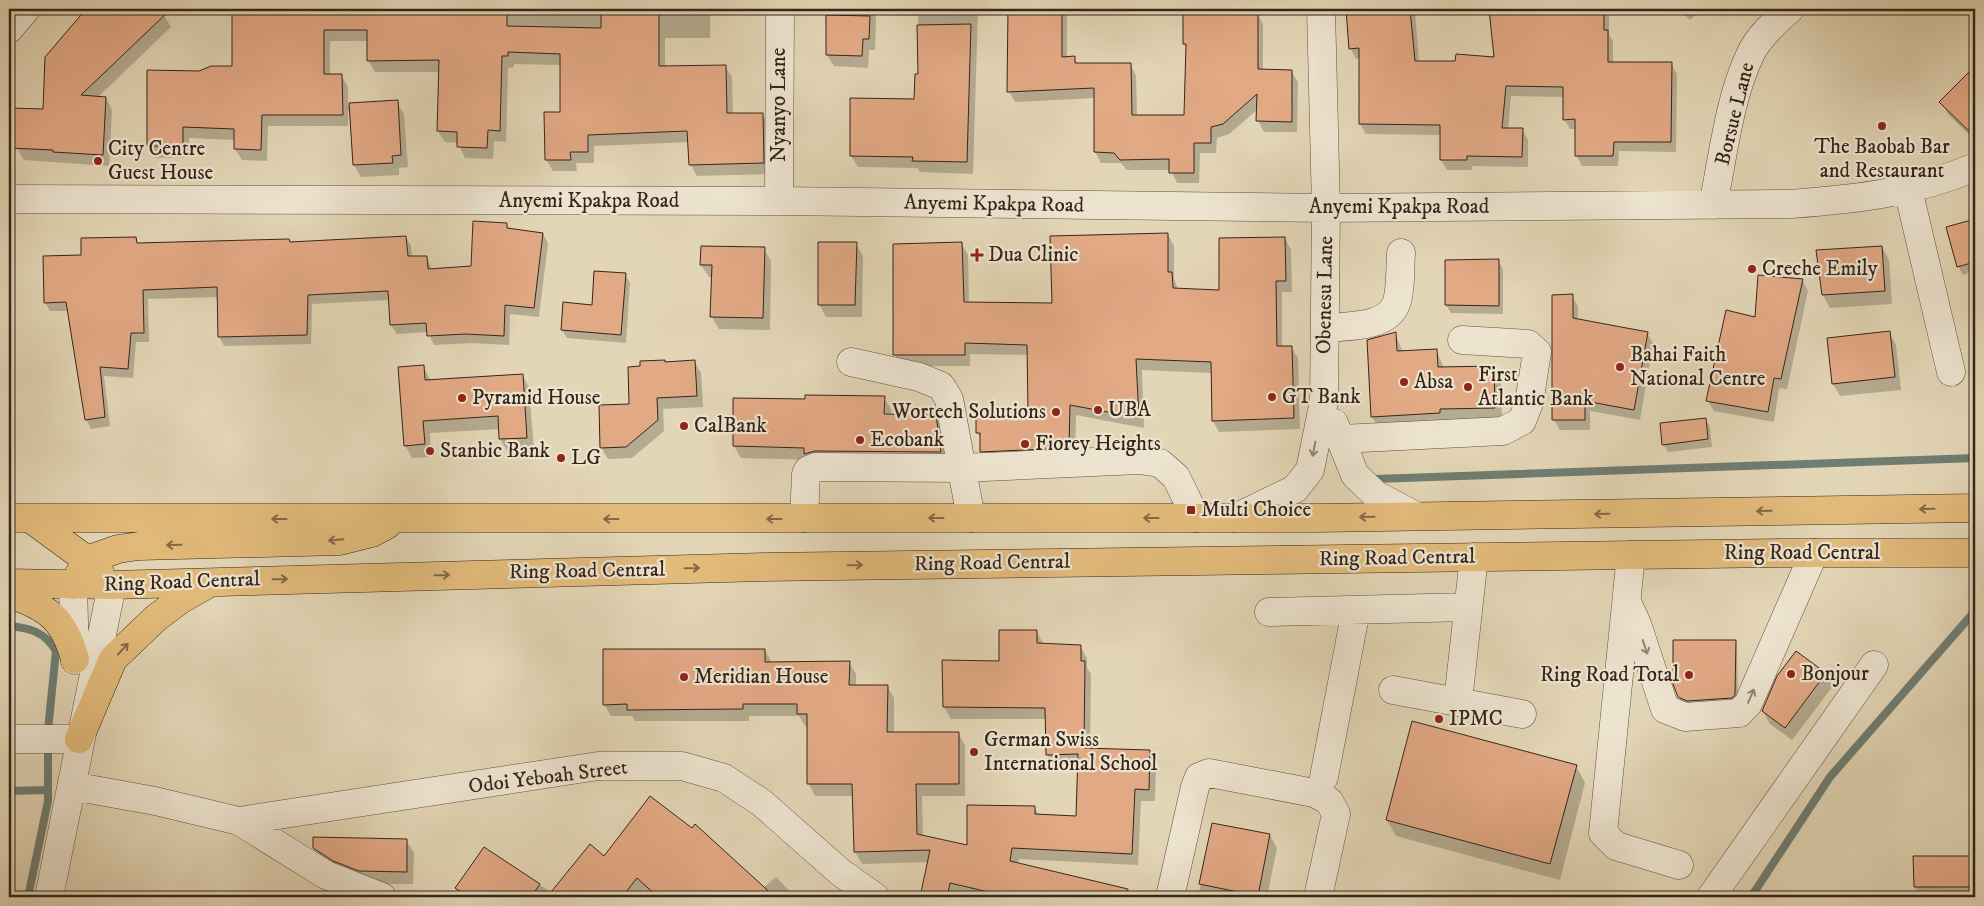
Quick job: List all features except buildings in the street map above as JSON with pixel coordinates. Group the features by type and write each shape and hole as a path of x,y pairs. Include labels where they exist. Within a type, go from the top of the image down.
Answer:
{"main road":[{"name":"Ring Road Central","path":"20,519 1235,518 1975,508"},
{"path":"20,519 87,560 112,585"},
{"path":"73,585 87,560 118,549 139,546 340,541 372,533 398,519"},
{"name":"Ring Road Central","path":"9,583 112,585 764,567 1631,555 1975,553"},
{"path":"79,739 113,659 137,634 180,600 214,581"},
{"path":"9,594 29,601 54,617 69,636 75,659"}],"street":[{"path":"9,29 26,9"},
{"name":"Nyanyo Lane","path":"779,201 780,9"},
{"name":"Obenesu Lane","path":"1235,518 1295,489 1310,470 1324,401 1326,208 1321,9"},
{"name":"Borsue Lane","path":"1713,205 1736,96 1750,54 1772,24 1790,9"},
{"name":"Anyemi Kpakpa Road","path":"9,199 779,201 1326,208 1801,204 1849,200 1941,182 1975,167"},
{"path":"1908,189 1952,372"},
{"path":"1325,328 1370,323 1386,317 1396,304 1402,253"},
{"path":"1341,439 1503,431 1522,421 1529,403 1537,352 1528,344 1462,340"},
{"path":"851,362 919,377 940,386 949,399 971,518"},
{"name":"Obenesu Lane","path":"1324,401 1354,475 1376,495 1416,516"},
{"path":"804,518 806,474 808,470 815,467 962,468 1139,460 1160,463 1176,476 1196,518"},
{"path":"1627,602 1637,624 1665,708 1685,717 1740,713 1748,704 1814,553"},
{"path":"1631,555 1603,833 1616,846 1679,865"},
{"path":"1458,701 1474,557"},
{"path":"73,585 79,739"},
{"path":"49,897 72,786 79,739 112,585"},
{"path":"1269,612 1468,607"},
{"path":"1324,777 1356,610"},
{"path":"1711,897 1874,665"},
{"path":"1393,690 1522,714"},
{"path":"9,739 79,739"},
{"name":"Odoi Yeboah Street","path":"239,821 598,766 682,766 724,778 754,798 840,872 875,897"},
{"path":"1170,897 1195,787 1200,777 1209,773 1314,793 1329,801 1336,814 1318,897"},
{"path":"72,786 154,801 239,821 326,876 382,897"}],"waterway":[{"path":"1375,479 1975,458"},
{"path":"1751,897 1830,777 1975,611"},
{"path":"9,626 24,628 42,635 56,651 48,730 48,801 28,897"},
{"path":"9,791 48,790"}],"place":[{"name":"The Baobab Bar and Restaurant","path":"1882,126"},
{"name":"City Centre Guest House","path":"98,161"},
{"name":"Dua Clinic","path":"977,255"},
{"name":"Creche Emily","path":"1752,269"},
{"name":"Bahai Faith National Centre","path":"1620,367"},
{"name":"Absa","path":"1404,382"},
{"name":"First Atlantic Bank","path":"1468,387"},
{"name":"GT Bank","path":"1272,397"},
{"name":"Pyramid House","path":"462,398"},
{"name":"UBA","path":"1098,410"},
{"name":"Wortech Solutions","path":"1056,412"},
{"name":"CalBank","path":"684,426"},
{"name":"Ecobank","path":"860,440"},
{"name":"Fiorey Heights","path":"1025,444"},
{"name":"Stanbic Bank","path":"430,451"},
{"name":"LG","path":"561,458"},
{"name":"Multi Choice","path":"1191,510"},
{"name":"Bonjour","path":"1791,674"},
{"name":"Ring Road Total","path":"1689,675"},
{"name":"Meridian House","path":"684,677"},
{"name":"IPMC","path":"1439,719"},
{"name":"German Swiss International School","path":"974,752"}]}
